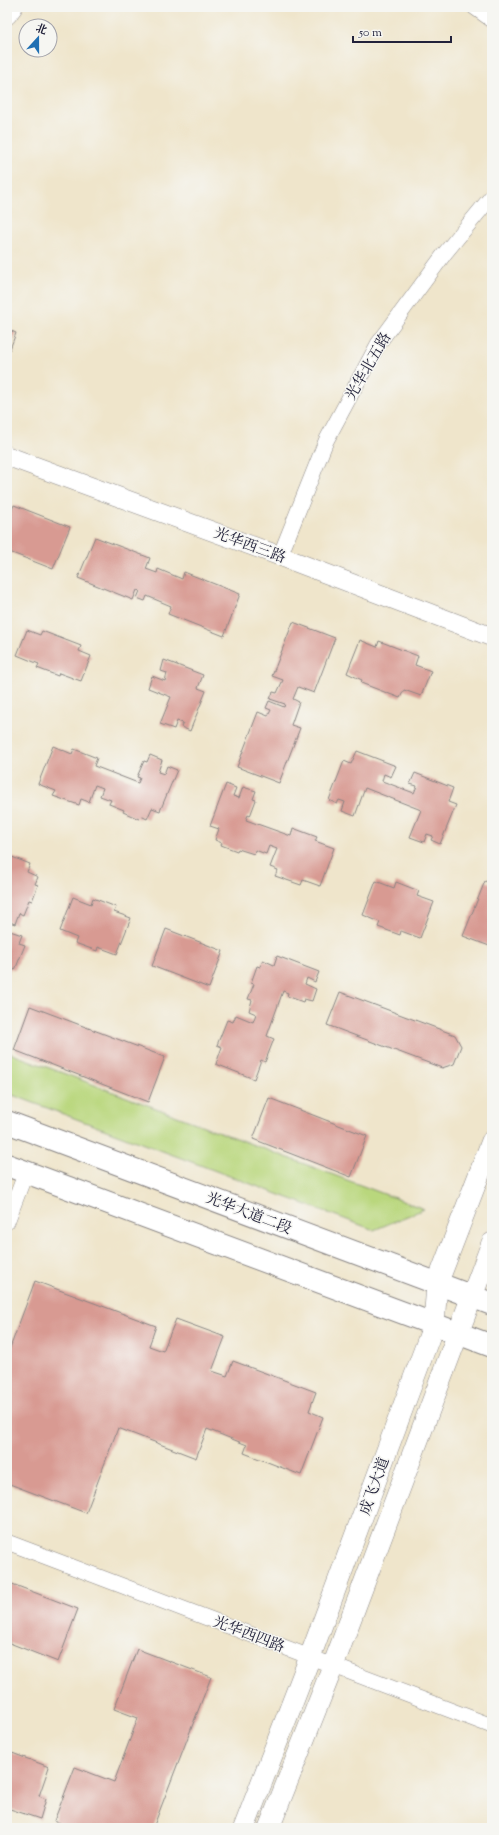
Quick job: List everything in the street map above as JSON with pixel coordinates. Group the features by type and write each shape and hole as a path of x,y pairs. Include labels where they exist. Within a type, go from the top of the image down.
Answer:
{"main road":[{"name":"光华大道二段","path":"7,1122 492,1304"},
{"name":"成飞大道","path":"244,1828 310,1658 434,1324 438,1284 492,1141"},
{"path":"16,1169 492,1346"},
{"name":"成飞大道","path":"269,1828 333,1666 492,1243"}],"street":[{"path":"7,15 13,7"},
{"path":"474,7 492,20"},
{"name":"光华北五路","path":"280,556 326,441 378,344 445,253 492,196"},
{"name":"光华西三路","path":"7,456 280,556 492,637"},
{"path":"7,1222 16,1169"},
{"name":"光华西四路","path":"7,1542 492,1726"}],"green space":[{"path":"7,1052 424,1209 374,1230 7,1093"}],"building":[{"path":"7,329 16,333 7,357"},
{"path":"14,505 70,527 53,569 7,551 7,510 11,512"},
{"path":"95,537 150,558 146,569 157,573 158,569 182,579 184,572 240,594 224,636 168,614 171,606 147,596 145,601 137,598 140,591 137,590 133,600 78,578"},
{"path":"293,622 335,638 314,693 298,687 293,699 299,702 291,725 300,728 279,783 237,767 258,712 268,716 271,710 266,708 269,701 284,707 285,704 270,699 273,692 277,693 283,680 272,676"},
{"path":"27,630 40,635 42,631 81,646 79,651 91,656 81,681 59,673 58,676 37,668 39,664 17,655"},
{"path":"360,640 377,647 379,641 418,656 415,665 431,671 421,696 404,690 400,698 361,683 362,680 347,673"},
{"path":"164,660 203,675 198,688 206,691 190,731 181,727 183,723 177,721 174,729 160,724 171,697 148,688 152,676 165,681 167,673 161,671"},
{"path":"53,746 72,754 74,749 97,758 94,766 138,783 140,778 137,777 144,761 147,762 150,755 162,760 158,772 164,774 167,766 177,770 160,811 152,808 147,819 141,816 139,819 123,812 124,810 109,804 111,800 100,796 103,788 95,785 89,802 81,799 79,805 53,796 56,791 38,784"},
{"path":"357,751 396,766 391,777 384,774 382,781 414,793 417,786 410,784 415,773 453,788 448,802 456,805 440,844 431,840 433,836 427,834 424,842 410,837 421,810 365,788 355,816 342,811 345,802 339,800 337,804 329,800 344,761 351,764"},
{"path":"226,784 236,788 233,796 239,798 243,787 256,791 253,799 256,800 250,816 248,815 246,820 291,836 293,828 317,837 315,841 334,848 320,886 303,880 301,885 275,876 278,870 270,867 277,849 269,846 266,854 255,850 254,854 238,849 237,851 221,845 222,843 215,840 219,829 210,826"},
{"path":"7,855 30,864 27,872 38,877 35,884 38,885 32,901 29,900 23,915 19,913 15,924 7,921"},
{"path":"376,881 394,888 396,882 419,891 417,896 434,902 420,938 401,931 400,935 378,927 380,922 363,915"},
{"path":"485,881 492,884 492,947 463,936"},
{"path":"73,897 91,904 93,898 116,907 114,912 131,918 117,954 98,947 97,951 75,943 77,938 60,931"},
{"path":"166,929 223,951 209,988 152,966"},
{"path":"7,930 22,935 19,943 25,945 15,970 10,968 7,976"},
{"path":"277,956 319,972 315,982 307,978 305,984 316,989 312,1001 304,999 303,1002 287,996 288,993 283,991 267,1036 274,1039 265,1062 261,1060 254,1079 216,1064 222,1047 217,1045 227,1020 233,1022 236,1015 253,1022 256,1014 249,1011 252,1000 248,999 254,984 251,983 257,966 260,967 263,960 274,965"},
{"path":"340,992 455,1035 461,1046 454,1064 442,1068 327,1025"},
{"path":"30,1006 165,1057 148,1102 14,1050"},
{"path":"269,1098 367,1136 351,1177 253,1139"},
{"path":"35,1281 156,1326 149,1346 163,1351 176,1319 225,1337 212,1371 227,1376 233,1361 316,1392 309,1411 323,1417 301,1475 244,1453 247,1445 207,1429 196,1458 118,1428 86,1513 7,1483 7,1356"},
{"path":"7,1582 78,1609 58,1662 7,1642"},
{"path":"137,1649 211,1677 153,1828 73,1828 54,1821 75,1767 114,1782 138,1718 114,1709"},
{"path":"7,1751 49,1767 39,1796 46,1799 40,1819 7,1808"}]}
